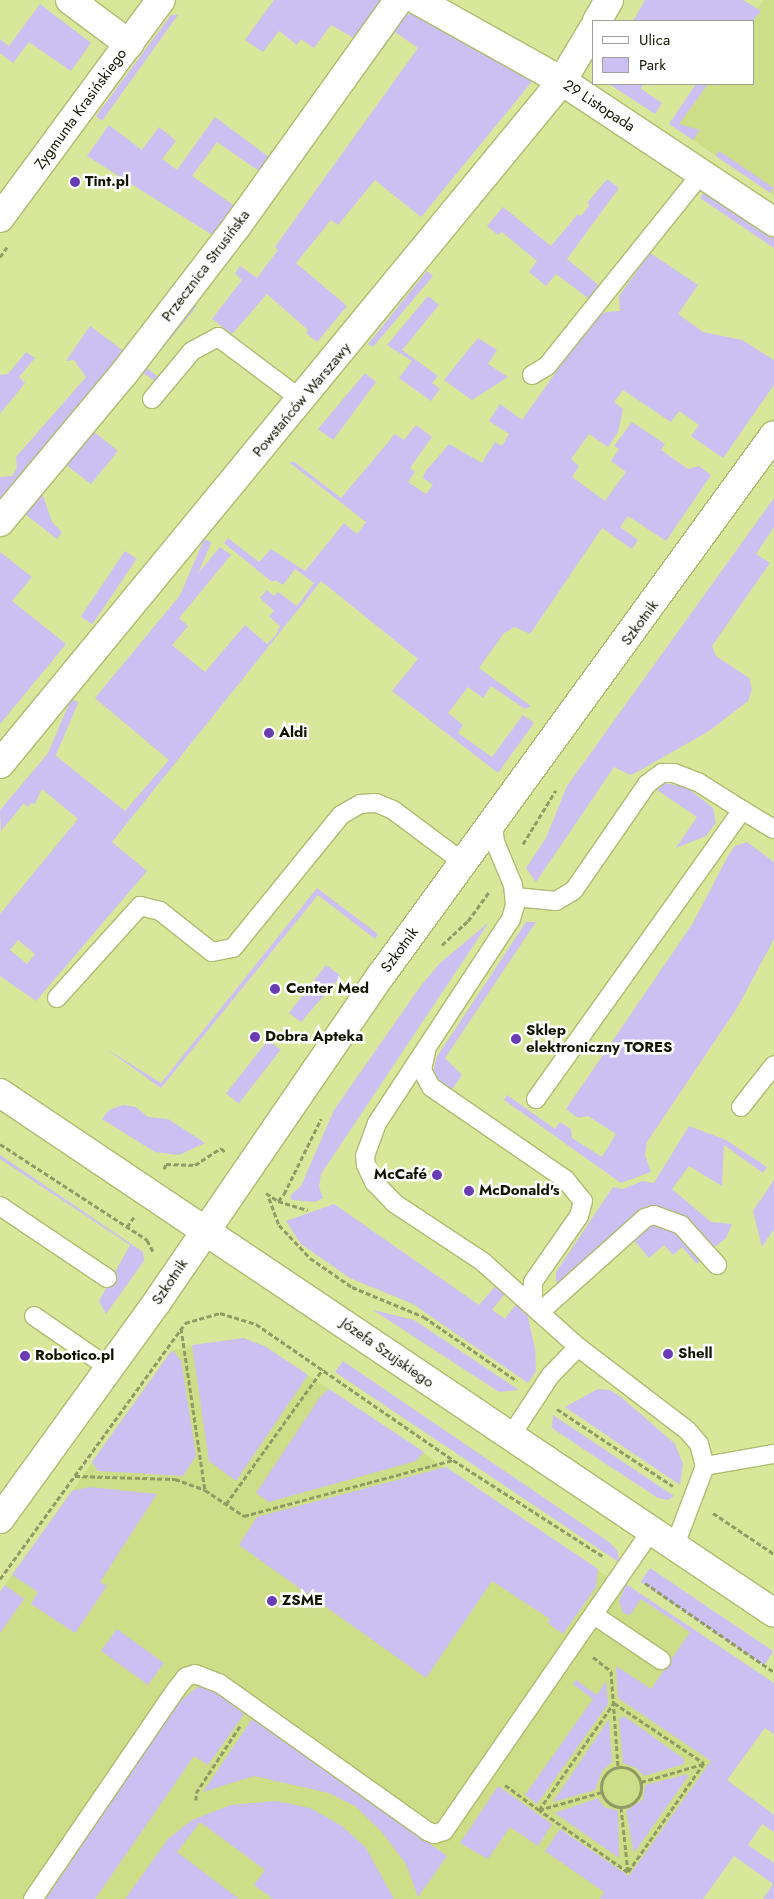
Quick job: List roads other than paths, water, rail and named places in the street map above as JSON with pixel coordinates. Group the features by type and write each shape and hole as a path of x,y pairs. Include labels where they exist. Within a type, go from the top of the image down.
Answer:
{"street":[{"path":"70,0 129,44"},
{"name":"Zygmunta Krasińskiego","path":"0,218 161,0"},
{"name":"Przecznica Strusińska","path":"0,522 125,372 219,250 400,0"},
{"name":"29 Listopada","path":"417,0 562,81 774,222"},
{"path":"598,20 609,0"},
{"name":"Powstańców Warszawy","path":"0,764 302,400 562,81 592,31"},
{"name":"Szkotnik","path":"0,1519 464,863 774,435"},
{"name":"Józefa Szujskiego","path":"0,1094 206,1228 510,1437 652,1529 774,1613"}],"lane":[{"path":"532,375 547,366 701,174"},
{"path":"152,398 192,351 218,336 302,400"},
{"path":"515,897 556,901 574,890 647,784 662,773 674,773 698,782 774,828"},
{"path":"57,998 140,906 160,912 212,952 233,948 341,815 360,804 376,803 393,810 464,863"},
{"path":"536,1098 742,810"},
{"path":"493,824 515,897 511,919 377,1123 365,1156 366,1165 374,1182 394,1203 509,1283 578,1347 687,1430 699,1444 705,1466 675,1546"},
{"path":"427,1048 422,1070 431,1087 565,1179 583,1201 578,1216 533,1282 522,1286 509,1283"},
{"path":"741,1106 774,1065"},
{"path":"0,1206 106,1278"},
{"path":"537,1307 636,1226 654,1215 681,1225 717,1265"},
{"path":"533,1282 537,1307"},
{"path":"34,1316 108,1367"},
{"path":"510,1437 537,1395 578,1347"},
{"path":"705,1466 774,1454"},
{"path":"33,1899 186,1677 205,1675 434,1834 448,1828 652,1529"},
{"path":"594,1615 661,1660"}],"place":[{"name":"Tint.pl","path":"75,182"},
{"name":"Aldi","path":"269,733"},
{"name":"Center Med","path":"275,989"},
{"name":"Dobra Apteka","path":"255,1037"},
{"name":"Sklep elektroniczny TORES","path":"516,1039"},
{"name":"McCafé","path":"437,1175"},
{"name":"McDonald's","path":"469,1191"},
{"name":"Shell","path":"668,1354"},
{"name":"Robotico.pl","path":"25,1356"},
{"name":"ZSME","path":"272,1601"}]}
